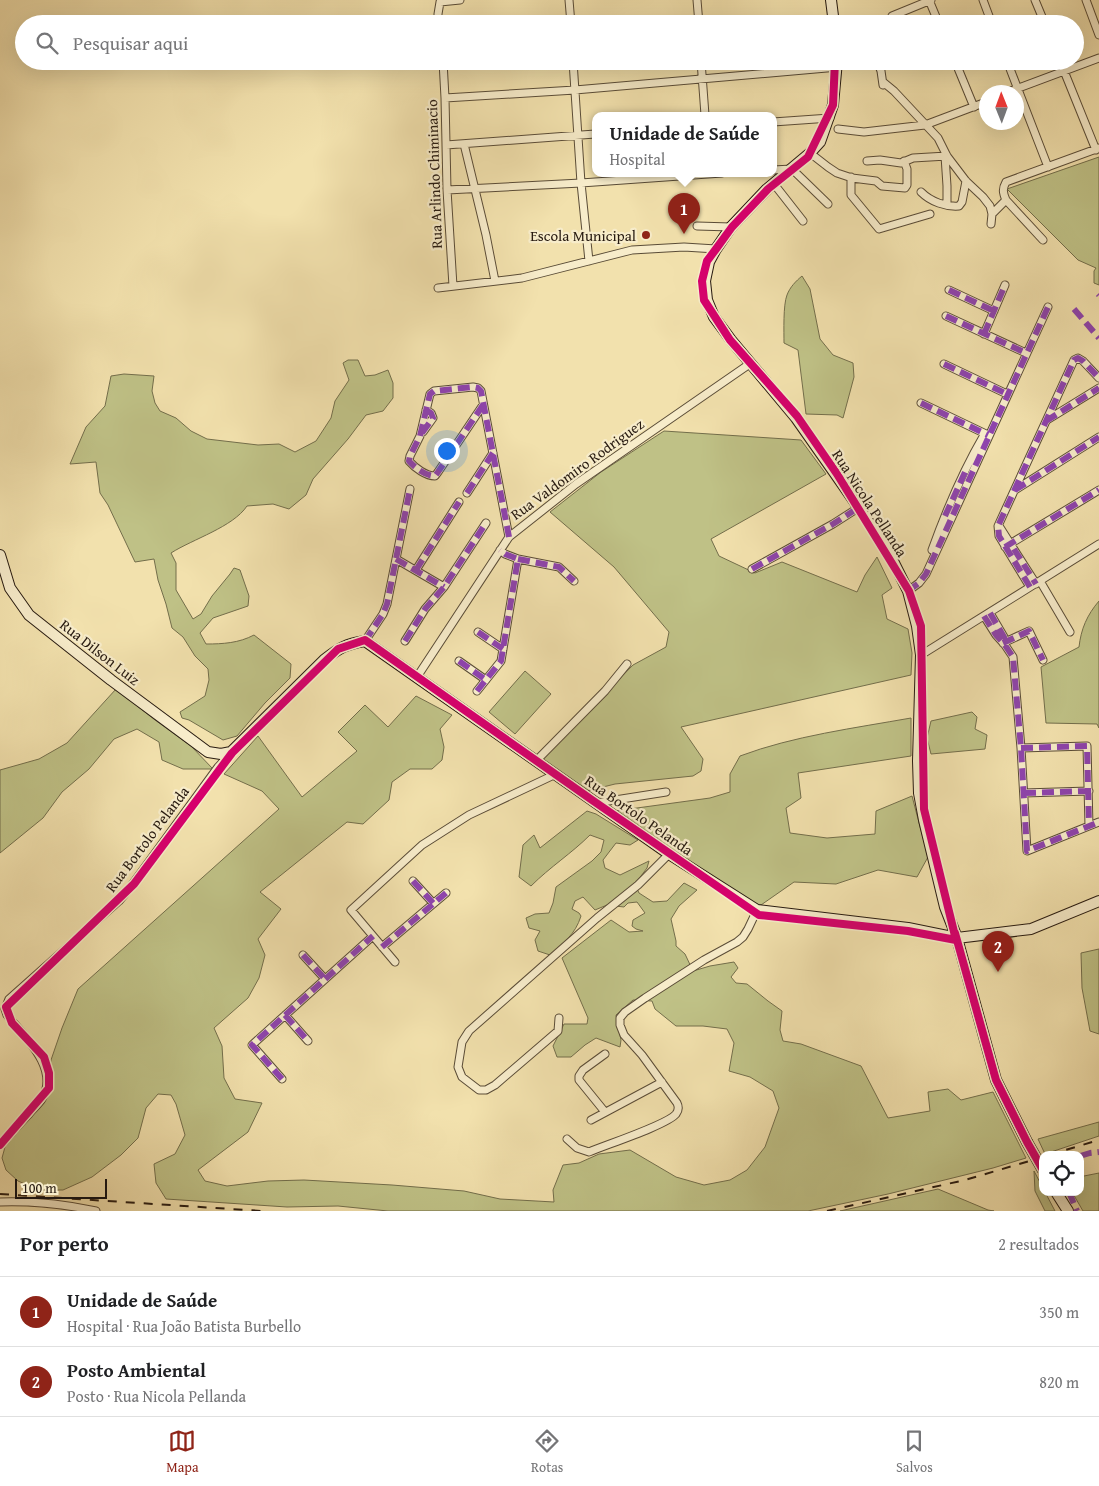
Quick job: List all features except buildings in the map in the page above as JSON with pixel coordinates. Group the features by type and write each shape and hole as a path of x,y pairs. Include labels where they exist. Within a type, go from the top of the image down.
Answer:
{"street":[{"path":"438,15 440,2 460,0"},
{"path":"569,0 570,15"},
{"path":"698,0 699,15"},
{"path":"831,0 834,15"},
{"path":"894,15 930,0 936,15"},
{"path":"983,0 989,15"},
{"path":"1035,0 1041,15"},
{"path":"1086,0 1099,35"},
{"path":"1084,63 1099,58"},
{"name":"Rua Arlindo Chiminacio","path":"443,70 453,286"},
{"path":"574,70 581,184 589,261"},
{"path":"702,70 705,112"},
{"path":"445,98 575,90 779,70"},
{"name":"Rua Nicola Pellanda","path":"837,70 834,105 820,142 731,227 709,262 705,281 706,300 714,317 796,418 886,547 908,592 917,626 921,655 919,793 944,907 957,938 996,1080 1039,1163"},
{"path":"881,70 883,85 894,91 938,138 946,156 966,181 990,206 992,214 991,224"},
{"path":"959,70 974,107"},
{"path":"1011,70 1017,85"},
{"path":"1024,86 1064,70 1097,149 1006,182 1003,189 1006,200 1043,240"},
{"path":"1024,104 1048,167"},
{"path":"838,129 864,132 925,126 979,105"},
{"path":"777,122 830,118"},
{"path":"446,145 592,134"},
{"path":"464,144 495,281"},
{"path":"810,153 837,173 876,181 886,187 905,188 907,185 907,169 904,162"},
{"path":"867,161 880,160 901,163 913,158 946,156"},
{"path":"946,156 947,205"},
{"path":"777,170 792,169 828,204"},
{"path":"448,190 581,184 662,177"},
{"path":"851,177 852,195 879,229 930,214"},
{"path":"921,192 935,202 960,206 966,181"},
{"path":"774,184 804,221"},
{"path":"992,214 1006,200"},
{"path":"697,226 731,227"},
{"path":"438,288 522,278 632,250 684,247 716,249"},
{"path":"984,334 1006,285"},
{"path":"949,290 994,312"},
{"path":"908,592 920,581 930,562 950,512 993,426 1048,307"},
{"path":"946,316 1026,353"},
{"path":"1070,632 1008,545 998,526 1075,359 1080,358 1099,378"},
{"name":"Rua Valdomiro Rodriguez","path":"416,677 509,537 576,484 751,363"},
{"path":"944,364 1007,394"},
{"path":"483,405 438,472 433,476 428,475 409,461 420,436 431,392 473,387 481,390 509,537"},
{"path":"1046,420 1099,388"},
{"path":"921,403 987,435"},
{"path":"1014,490 1099,437"},
{"path":"467,493 493,453"},
{"path":"365,642 385,610 410,489"},
{"path":"1008,545 1099,490"},
{"path":"416,570 459,502"},
{"path":"752,569 858,508"},
{"path":"405,641 425,609 444,587 486,524"},
{"path":"921,655 1099,544"},
{"path":"500,550 518,559 559,566 574,581"},
{"name":"Rua Dilson Luiz","path":"0,555 10,588 29,615 111,680 208,752"},
{"path":"396,559 444,587"},
{"path":"477,691 501,661 518,559"},
{"path":"987,615 996,635 1013,657 1027,852 1099,822"},
{"path":"1004,643 1029,631 1043,660"},
{"path":"478,632 503,649"},
{"name":"Rua Bortolo Pelanda","path":"0,1145 42,1100 47,1081 46,1068 36,1051 7,1015 6,1009 9,999 119,901 218,766 231,752 324,660 338,648 353,643 365,642 669,854 757,910 908,928 957,938 1031,929 1099,901"},
{"path":"459,661 486,680"},
{"path":"536,761 600,697 628,664"},
{"path":"1021,748 1087,746 1089,826"},
{"path":"208,752 221,754 231,752"},
{"path":"208,752 218,766"},
{"path":"394,962 351,910 422,845 469,815 556,774"},
{"path":"1024,793 1089,791"},
{"path":"596,803 666,792"},
{"path":"558,1018 558,1031 495,1085 486,1090 479,1090 462,1077 458,1067 460,1050 462,1042 469,1031 597,918 638,885 669,854"},
{"path":"413,881 433,903"},
{"path":"382,947 446,893"},
{"path":"567,1139 577,1148 588,1152 666,1121 675,1115 677,1103 642,1055 624,1035 620,1025 620,1018 625,1012 645,998 744,937 757,910"},
{"path":"282,1079 252,1044 373,936"},
{"path":"303,955 325,979"},
{"path":"285,1015 308,1042"},
{"path":"605,1054 583,1070 579,1080 605,1112"},
{"path":"591,1120 662,1082"},
{"path":"1059,1196 1068,1211"},
{"path":"0,1202 61,1204 96,1211"}],"green space":[{"path":"1099,157 1099,285 1094,283 1094,271 1096,268 1078,260 1007,189"},
{"path":"802,276 810,289 820,339 833,355 853,363 854,377 843,418 837,415 806,414 798,350 784,343 786,299 791,287"},
{"path":"348,360 358,360 365,376 375,375 388,370 393,383 393,398 383,411 366,415 313,479 306,495 289,509 273,504 247,506 241,513 223,526 171,553 176,563 176,590 193,619 201,614 212,596 234,568 240,570 249,596 248,606 213,618 200,633 206,644 243,640 254,635 291,664 290,678 265,703 237,736 223,740 189,720 182,718 180,712 205,696 209,680 208,669 195,656 183,637 172,628 154,559 135,562 108,505 100,493 96,462 70,464 86,427 105,406 111,376 124,374 154,376 152,391 155,403 160,411 176,418 191,431 207,439 258,445 279,444 295,452 316,441 331,418 335,401 349,380 343,363"},
{"path":"664,431 801,440 826,474 711,539 719,556 755,573 782,562 857,592 877,557 892,588 882,595 887,619 908,629 912,653 911,675 681,727 703,759 701,771 693,776 615,784 587,791 539,761 633,665 666,647 669,632 614,567 550,512 601,472"},
{"path":"1099,601 1099,728 1097,724 1046,723 1041,667 1079,647 1085,622"},
{"path":"525,671 551,694 515,734 489,712"},
{"path":"116,689 191,746 213,769 183,769 162,760 159,742 137,729 114,739 89,769 62,792 43,818 0,853 0,770 39,759 67,743"},
{"path":"416,696 452,715 440,729 444,747 442,760 432,769 410,769 392,782 389,800 363,824 347,822 260,892 281,909 258,939 265,955 259,978 248,998 214,1028 222,1046 224,1078 235,1099 262,1103 248,1132 198,1170 205,1181 227,1186 268,1181 304,1180 392,1185 464,1191 500,1199 554,1202 553,1190 563,1165 579,1163 599,1154 630,1150 676,1177 704,1185 730,1180 747,1170 765,1147 779,1108 773,1091 750,1077 729,1071 734,1043 727,1029 703,1026 676,1026 655,1009 652,1001 633,1000 616,1015 621,1040 620,1047 596,1038 571,1057 557,1057 553,1046 564,1024 587,1024 588,1018 562,958 611,920 629,932 643,931 632,926 633,920 645,913 637,902 628,903 624,907 607,905 595,910 583,897 575,901 572,909 581,916 579,923 572,933 550,955 538,951 535,940 540,931 529,928 526,918 535,914 549,913 556,887 592,861 601,852 604,840 590,835 531,886 519,877 523,845 534,835 540,848 587,811 596,814 638,840 630,845 616,843 603,860 605,868 620,875 649,861 647,868 635,884 639,893 653,902 667,901 684,883 697,890 679,906 671,919 676,946 685,954 693,971 734,962 738,968 731,977 736,983 747,984 782,1011 780,1030 783,1041 801,1044 861,1066 888,1118 930,1111 928,1092 948,1089 961,1100 993,1092 1026,1158 888,1194 808,1211 388,1211 338,1206 287,1207 166,1199 156,1183 154,1164 175,1154 185,1135 176,1104 171,1095 158,1094 146,1108 138,1138 121,1155 92,1177 63,1190 39,1190 18,1181 6,1170 2,1158 5,1147 44,1101 51,1060 78,989 279,809 262,791 224,774 258,736 302,797 357,751 338,732 365,705 388,727"},
{"path":"972,712 977,717 975,729 987,735 985,749 931,754 927,738 931,721"},
{"path":"911,718 911,756 798,773 801,798 786,808 790,833 827,838 875,834 876,811 912,796 928,857 917,877 878,870 836,884 794,882 761,905 743,901 615,811 710,798 730,792 730,774 740,756 803,738"},
{"path":"1099,949 1099,1034 1090,1031 1082,988 1081,953"},
{"path":"1099,1122 1099,1136 1054,1151 1044,1151 1038,1139"},
{"path":"1034,1171 1039,1180 1039,1196 1047,1196 1055,1211 1045,1211 1035,1191"},
{"path":"1099,1173 1099,1211 1083,1211 1074,1196 1084,1196 1084,1176"},
{"path":"938,1189 994,1211 840,1211"}],"railway":[{"path":"1062,1151 1099,1140"},
{"path":"827,1211 965,1180 1039,1158"},
{"path":"0,1194 262,1211"}],"marked path":[{"path":"984,334 1005,285"},
{"path":"949,290 994,311"},
{"path":"908,591 919,583 926,574 1048,307"},
{"path":"1074,309 1099,338"},
{"path":"946,316 1026,353"},
{"path":"1030,587 999,536 998,526 1074,360 1078,358 1083,361 1099,378"},
{"path":"944,364 1007,394"},
{"path":"483,405 435,476 421,471 409,461 420,436 430,394 434,391 478,388 481,391 509,537"},
{"path":"1046,421 1099,388"},
{"path":"921,403 988,435"},
{"path":"422,433 433,418 431,413 426,410"},
{"path":"1015,490 1099,437"},
{"path":"467,493 493,453"},
{"path":"945,516 967,468"},
{"path":"365,641 383,614 387,604 410,489"},
{"path":"1005,547 1099,490"},
{"path":"416,570 459,502"},
{"path":"752,569 858,508"},
{"path":"405,641 425,609 444,587 486,523"},
{"path":"1014,549 1036,584"},
{"path":"477,691 501,661 518,559 500,550"},
{"path":"396,559 444,587"},
{"path":"518,559 559,567 574,581"},
{"path":"990,613 1004,637 1005,645"},
{"path":"984,616 1013,657 1027,851 1099,822"},
{"path":"1003,643 1029,631 1043,660"},
{"path":"478,632 503,649"},
{"path":"459,661 486,680"},
{"path":"1021,748 1087,746 1089,826"},
{"path":"1024,793 1089,791"},
{"path":"413,881 433,903"},
{"path":"382,947 446,893"},
{"path":"282,1079 252,1045 373,936"},
{"path":"303,955 325,979"},
{"path":"285,1015 308,1041"},
{"path":"1084,1155 1099,1152"},
{"path":"1071,1196 1077,1211"}],"cycle path":[{"path":"0,1145 49,1088 49,1073 44,1057 12,1023 6,1007 134,884 232,753 338,649 365,640 759,915 908,931 956,940 924,809 921,626 909,591 837,474 797,416 730,340 704,300 702,281 707,261 732,227 768,189 808,157 833,105 835,70"},
{"path":"955,933 996,1080 1039,1163"}],"place":[{"name":"Unidade de Saúde","path":"684,234"},
{"name":"Escola Municipal","path":"646,235"},
{"name":"Posto Ambiental","path":"998,972"}]}
